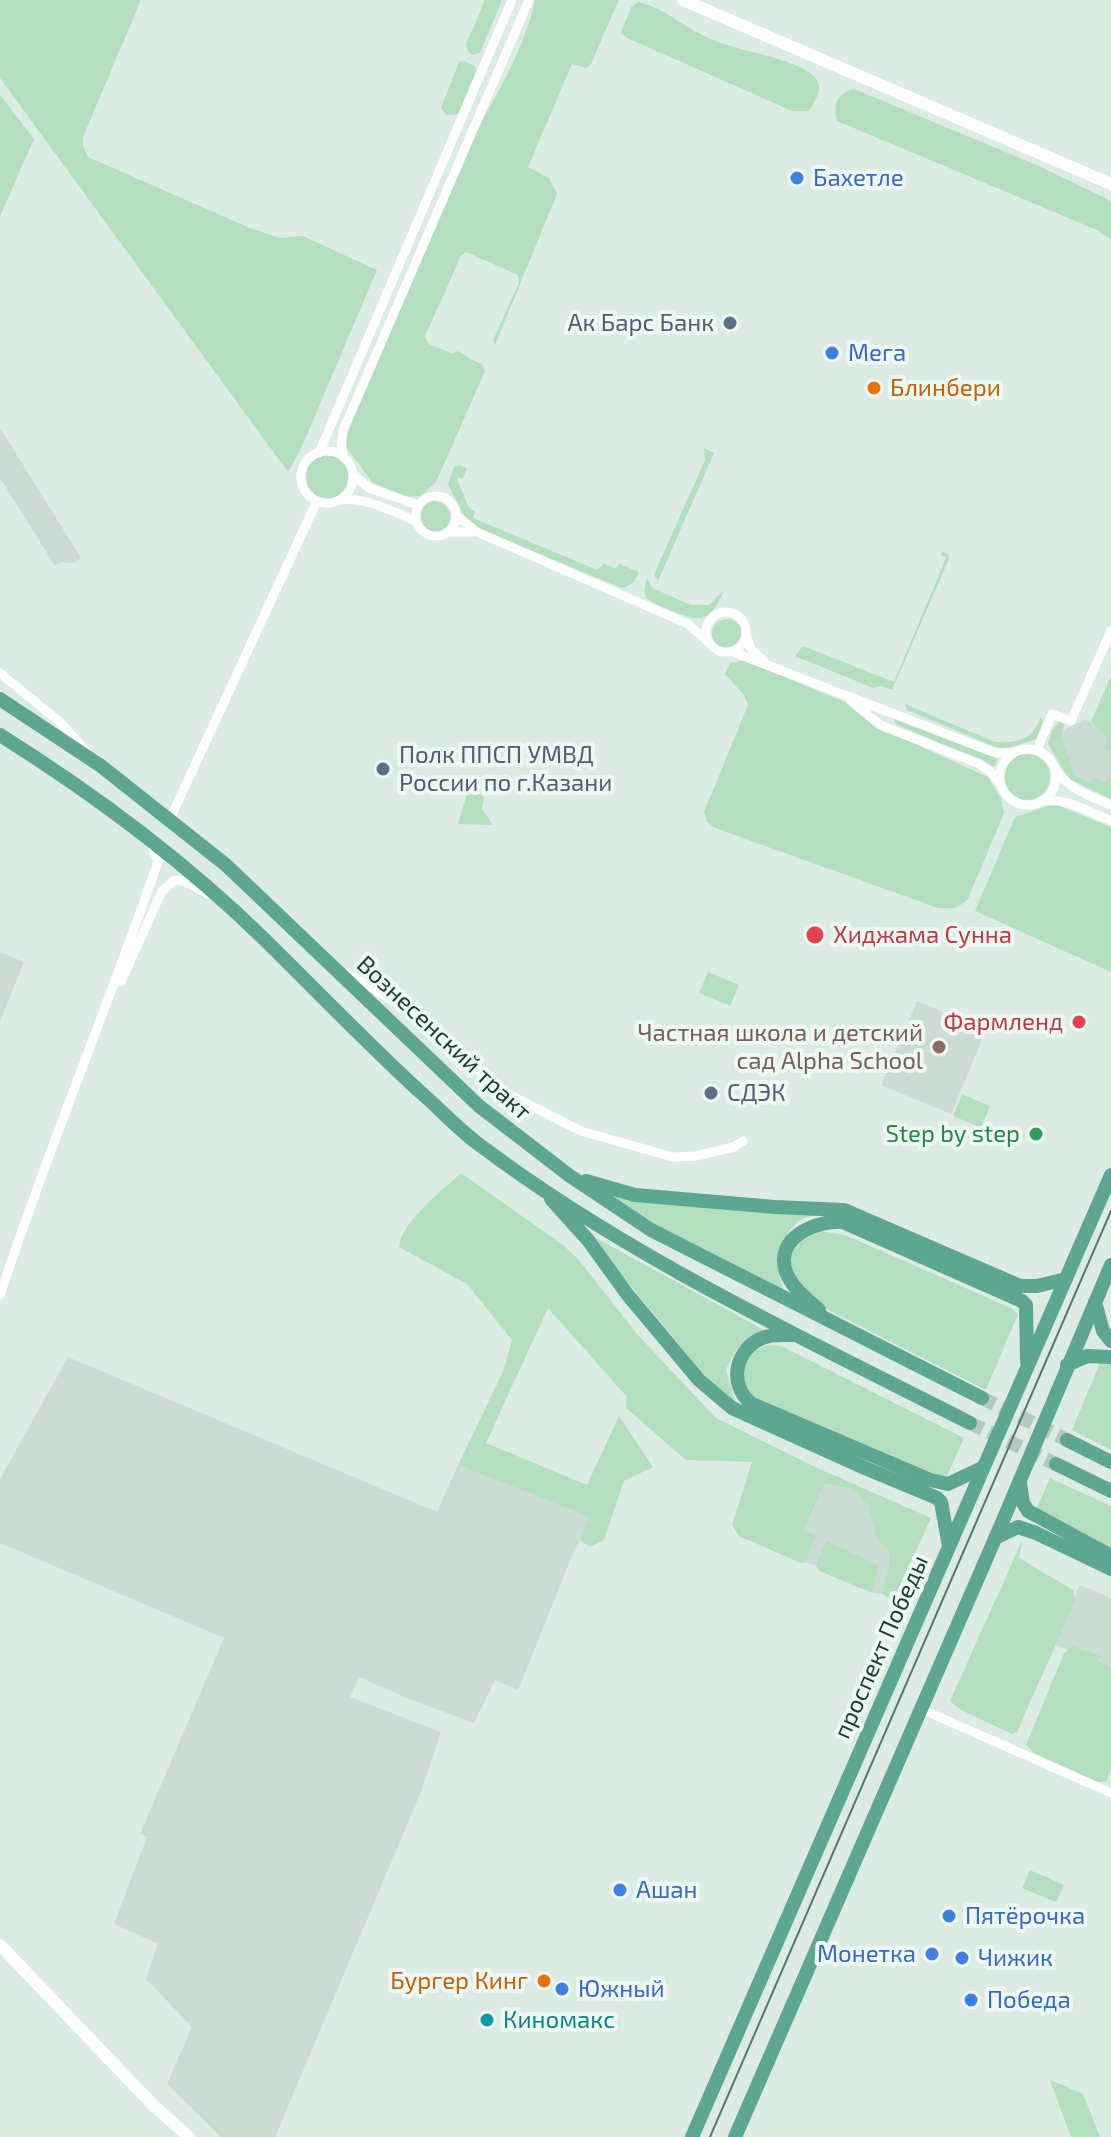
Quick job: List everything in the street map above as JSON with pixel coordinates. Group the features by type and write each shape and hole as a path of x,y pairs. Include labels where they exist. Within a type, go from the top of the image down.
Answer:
{"main road":[{"path":"683,0 1111,183"},
{"name":"Вознесенский тракт","path":"0,699 101,766 226,865 479,1106 570,1176 651,1230 982,1398"},
{"path":"0,735 73,781 148,838 225,903 364,1040 474,1141 631,1245 799,1336 970,1423"},
{"name":"проспект Победы","path":"692,2137 1111,1175"},
{"path":"570,1176 635,1195 844,1210 1020,1286 1037,1286 1066,1279"},
{"path":"540,1187 588,1240 627,1294 699,1380 732,1408 937,1498 941,1502 949,1546"},
{"path":"831,1321 797,1290 786,1272 785,1262 791,1243 803,1229 826,1221 843,1222 1022,1301 1026,1305 1027,1368"},
{"path":"735,2137 1111,1265"},
{"path":"1095,1302 1103,1331 1111,1341"},
{"path":"799,1336 763,1337 749,1346 738,1362 736,1374 742,1397 930,1480 948,1484 982,1468"},
{"path":"1067,1365 1087,1356 1111,1357"},
{"path":"1067,1440 1111,1462"},
{"path":"1056,1464 1111,1491"},
{"path":"1020,1481 1023,1503 1028,1511 1111,1556"},
{"path":"995,1538 1018,1527 1111,1569"},
{"path":"0,1945 153,2105 189,2137"},
{"path":"153,2105 176,2137"}],"street":[{"path":"319,453 512,0"},
{"path":"418,505 369,488 353,474 344,458 341,445 343,431 529,2"},
{"path":"344,458 333,452 319,453 308,460 302,475 304,487 317,501 353,499 416,521"},
{"path":"340,500 351,487 353,474"},
{"path":"430,496 442,497 452,504 456,515 455,523 441,535 429,535 416,521 418,505 430,496"},
{"path":"170,819 317,501"},
{"path":"456,515 477,532 688,624 718,651 733,652 766,663 846,697 997,753 1037,750 1077,791 1111,805"},
{"path":"447,532 477,532"},
{"path":"707,641 709,621 719,613 734,614 743,622 751,649 766,663"},
{"path":"688,624 709,621"},
{"path":"1037,750 1052,714 1071,721 1111,631"},
{"path":"733,652 742,645 746,634"},
{"path":"0,673 61,723 101,766"},
{"path":"846,697 880,725 980,764 991,772 1006,795 1017,803 1032,805 1054,800 1111,821"},
{"path":"887,710 890,723 897,732"},
{"path":"1001,785 1001,766 1014,752"},
{"path":"1041,801 1054,787 1054,768"},
{"path":"0,1295 36,1185 103,1018 158,862 148,838"},
{"path":"103,1018 162,891 175,880 184,881 225,903"},
{"path":"333,965 394,1001 508,1094 581,1131 673,1157 696,1156 734,1147 743,1141"},
{"path":"921,1709 1111,1793"}],"shaded area":[{"path":"0,428 81,558 73,563 62,562 55,566 0,478"},
{"path":"1085,719 1096,725 1108,739 1105,749 1111,752 1111,773 1107,783 1091,784 1075,777 1073,772 1062,736 1065,729"},
{"path":"0,952 24,962 0,1021"},
{"name":"Частная школа и детский сад Alpha School","path":"917,1001 986,1030 951,1114 881,1085"},
{"path":"68,1357 437,1512 458,1465 591,1517 571,1558 518,1690 495,1680 474,1723 359,1677 350,1697 441,1732 420,1794 275,2137 221,2137 167,2084 192,2027 146,1979 158,1944 114,1924 147,1837 140,1834 224,1638 0,1543 0,1479"},
{"path":"825,1483 853,1489 868,1506 882,1543 889,1551 890,1561 882,1594 820,1571 806,1562 816,1537 804,1531"},
{"path":"1080,1585 1111,1598 1111,1669 1054,1644"}],"green space":[{"path":"0,0 141,0 83,137 88,157 250,228 280,238 303,236 377,270 300,451 288,472 0,78"},
{"path":"485,0 502,0 480,53 471,55 466,44"},
{"path":"535,0 618,2 591,64 586,68 572,64 528,167 549,178 557,194 495,345 493,340 519,283 518,275 466,252 461,256 425,336 429,344 453,354 457,351 482,364 485,371 436,482 420,496 406,497 372,482 347,448 346,435 478,128 519,50"},
{"path":"638,2 660,10 713,40 804,69 818,82 815,102 808,111 792,111 625,37 621,32 631,7"},
{"path":"459,62 475,66 476,71 458,114 446,115 441,108"},
{"path":"854,89 1039,166 1111,201 1111,240 1097,230 837,121 837,100 843,93"},
{"path":"0,95 34,139 0,216"},
{"path":"704,448 714,453 658,581 654,575 705,460"},
{"path":"328,455 343,462 350,477 343,492 328,499 313,492 306,477 313,462"},
{"path":"454,467 467,468 463,478 457,478 468,506 475,512 473,518 597,570 604,564 616,568 619,564 639,572 634,582 624,588 619,587 468,524 448,484"},
{"path":"434,501 445,506 450,517 445,528 434,533 423,528 418,517 423,506"},
{"path":"943,551 949,559 892,690 882,686 873,688 795,656 803,646 894,682 946,558 941,554"},
{"path":"647,578 652,588 691,605 709,605 724,590 711,612 693,618 646,598"},
{"path":"727,619 738,623 742,634 738,645 727,649 716,645 712,634 716,623"},
{"path":"744,660 854,706 884,730 988,777 1001,799 1004,813 968,899 954,908 938,908 715,828 707,822 704,812 748,705 744,695 725,674 730,663"},
{"path":"1111,676 1111,752 1104,749 1108,739 1091,721"},
{"path":"905,704 995,742 1024,738 1033,731 1041,717 1043,722 1036,739 1003,750 907,710"},
{"path":"892,716 998,759 994,767 896,724"},
{"path":"1059,722 1064,723 1062,736 1075,776 1091,784 1094,777 1106,783 1111,773 1111,799 1069,779 1048,744 1052,730"},
{"path":"1027,754 1043,761 1050,777 1043,793 1027,800 1011,793 1004,777 1011,761"},
{"path":"475,790 484,797 482,809 493,825 458,824 467,794"},
{"path":"1054,804 1111,827 1111,972 975,911 1015,817"},
{"path":"708,972 739,985 730,1006 699,993"},
{"path":"962,1094 990,1106 981,1128 953,1116"},
{"path":"461,1173 578,1259 636,1333 716,1418 815,1467 931,1518 893,1600 882,1594 890,1561 889,1551 877,1538 868,1506 853,1489 825,1483 804,1530 816,1536 806,1562 801,1563 739,1536 732,1525 752,1462 686,1460 626,1408 627,1397 548,1308 486,1443 587,1485 619,1416 653,1467 624,1481 604,1540 590,1547 580,1540 590,1517 458,1465 503,1372 512,1340 467,1284 399,1247 414,1218"},
{"path":"598,1191 643,1203 822,1213 800,1220 785,1238 779,1255 779,1274 784,1292 651,1224"},
{"path":"820,1231 845,1235 1011,1308 1018,1314 986,1390 795,1293 792,1255 800,1243"},
{"path":"587,1233 764,1330 740,1345 726,1370 736,1405 701,1371"},
{"path":"768,1345 781,1346 964,1438 946,1478 934,1479 747,1395 744,1364 751,1353"},
{"path":"1111,1360 1111,1450 1072,1430 1100,1363"},
{"path":"1050,1478 1111,1506 1111,1552 1035,1512"},
{"path":"826,1541 878,1565 873,1590 870,1592 820,1571 816,1566"},
{"path":"1022,1541 1019,1558 1073,1590 1075,1601 1017,1732 1012,1734 961,1710 950,1701"},
{"path":"1072,1646 1101,1656 1098,1661 1111,1667 1111,1770 1106,1782 1098,1782 1034,1753 1026,1745 1064,1653"},
{"path":"1030,1870 1064,1885 1056,1902 1022,1888"},
{"path":"1050,2080 1083,2094 1100,2137 1071,2137"}],"tunnel":[{"path":"982,1398 1067,1440"},
{"path":"970,1423 1056,1464"}],"tram line":[{"path":"710,2137 1111,1211"}],"place":[{"name":"Бахетле","path":"797,178"},
{"name":"Ак Барс Банк","path":"730,323"},
{"name":"Мега","path":"832,353"},
{"name":"Блинбери","path":"874,388"},
{"name":"Полк ППСП УМВД России по г.Казани","path":"383,769"},
{"name":"Хиджама Сунна","path":"815,935"},
{"name":"Фармленд","path":"1079,1022"},
{"name":"Частная школа и детский сад Alpha School","path":"939,1047"},
{"name":"СДЭК","path":"711,1093"},
{"name":"Step by step","path":"1036,1134"},
{"name":"Ашан","path":"620,1890"},
{"name":"Пятёрочка","path":"949,1916"},
{"name":"Монетка","path":"932,1954"},
{"name":"Чижик","path":"962,1958"},
{"name":"Бургер Кинг","path":"544,1981"},
{"name":"Южный","path":"562,1989"},
{"name":"Победа","path":"971,2000"},
{"name":"Киномакс","path":"487,2020"}]}
